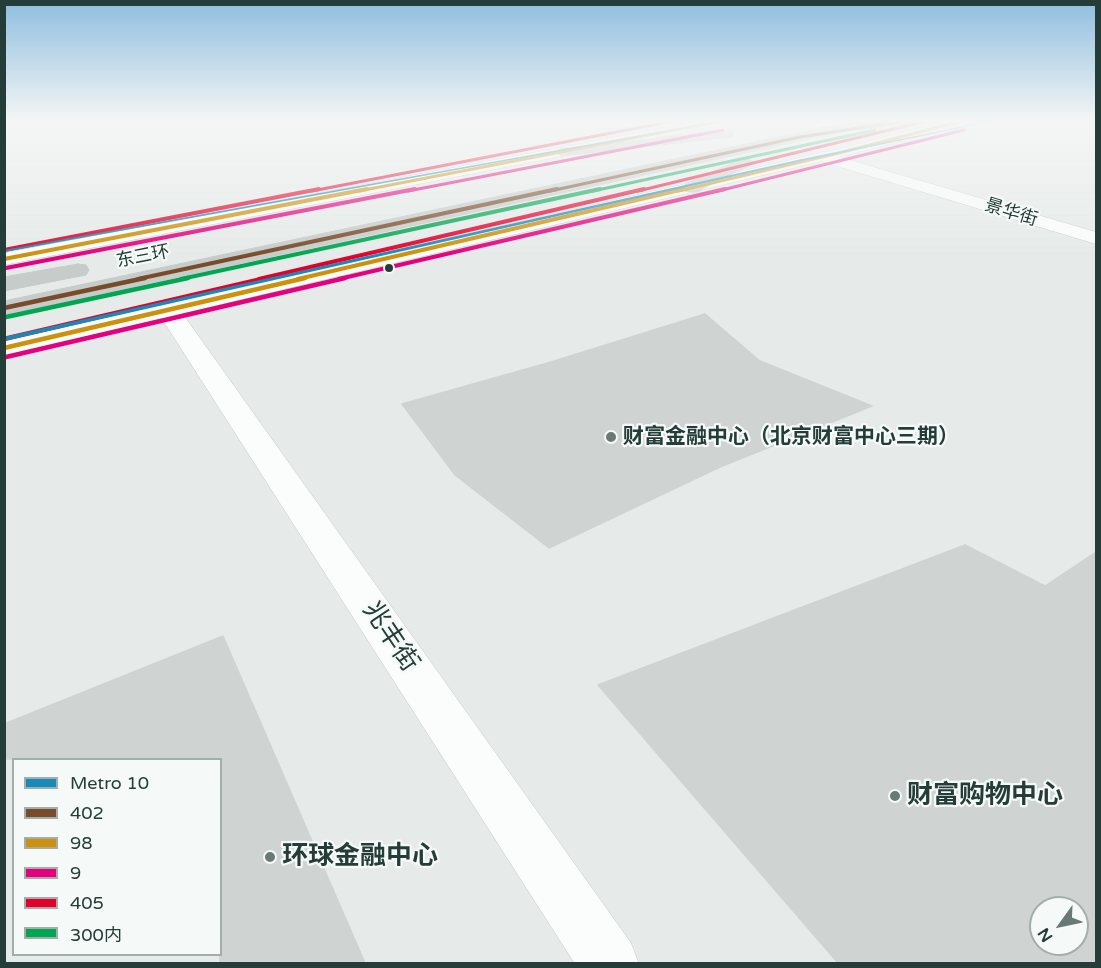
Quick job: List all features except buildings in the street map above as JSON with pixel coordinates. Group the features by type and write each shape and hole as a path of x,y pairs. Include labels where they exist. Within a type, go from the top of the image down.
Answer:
{"highway":[{"name":"东三环","path":"4,284 590,166"},
{"name":"东三环","path":"4,308 163,294 651,166"},
{"path":"691,188 731,166"}],"street":[{"path":"4,259 487,166"},
{"path":"4,348 163,294 691,188 784,166"},
{"name":"景华街","path":"867,166 1096,238"},
{"name":"景华街","path":"872,166 1096,228"},
{"name":"兆丰街","path":"163,294 610,963"}],"metro line":[{"name":"10","path":"4,251 474,166"},
{"name":"10","path":"4,339 774,166"}],"transit line":[{"name":"405","path":"4,250 439,166"},
{"name":"98","path":"4,259 486,166"},
{"name":"9","path":"6,268 535,166"},
{"name":"402","path":"4,308 664,166"},
{"name":"300内","path":"6,317 707,166"},
{"name":"405","path":"4,339 742,166"},
{"name":"98","path":"4,348 783,166"},
{"name":"9","path":"6,357 823,166"}],"place":[{"name":"财富金融中心（北京财富中心三期）","path":"611,437"},
{"name":"财富购物中心","path":"895,796"},
{"name":"环球金融中心","path":"270,857"}]}
